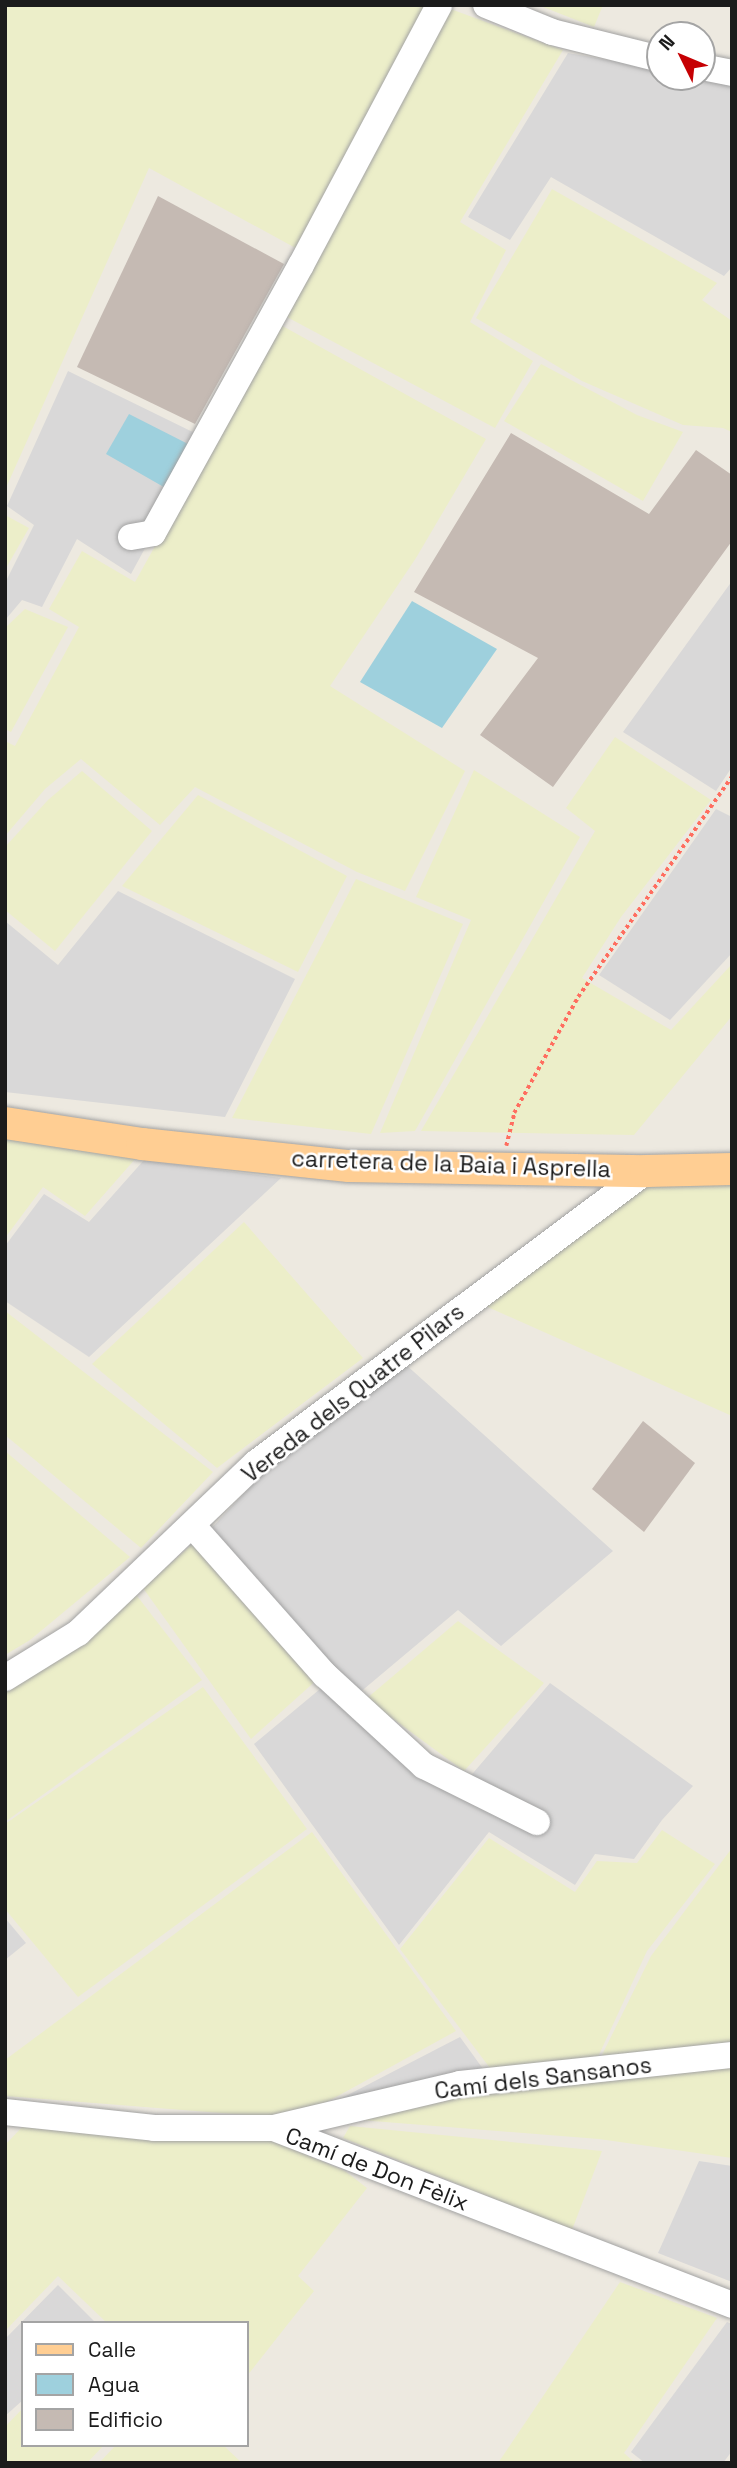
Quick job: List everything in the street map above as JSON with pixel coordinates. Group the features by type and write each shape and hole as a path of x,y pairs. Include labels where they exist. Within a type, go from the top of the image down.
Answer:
{"main road":[{"name":"carretera de la Baia i Asprella","path":"5,1123 142,1144 349,1166 646,1171 732,1169"}],"street":[{"path":"131,537 153,533 301,265 439,5"},
{"path":"486,5 552,32 646,56"},
{"name":"Vereda dels Quatre Pilars","path":"5,1678 78,1633 256,1463 646,1171"},
{"path":"193,1526 325,1675 424,1766 537,1822"},
{"name":"Camí dels Sansanos","path":"274,2129 460,2084 732,2055"},
{"name":"Camí de Don Fèlix","path":"5,2112 154,2129 274,2129 732,2305"}],"path":[{"path":"500,1168 514,1113 578,997 732,776"}],"shaded area":[{"path":"568,53 646,67 646,91 716,91 716,80 732,83 732,267 724,276 551,177 510,240 468,217"},
{"path":"68,371 205,438 131,574 77,539 42,607 22,600 6,619 5,583 34,525 7,506"},
{"path":"732,581 732,767 716,791 623,732"},
{"path":"716,809 732,817 732,953 670,1020 599,975"},
{"path":"118,891 295,979 225,1117 5,1092 5,921 58,965"},
{"path":"144,1160 281,1178 89,1357 5,1301 5,1246 44,1194 89,1222"},
{"path":"404,1363 613,1551 501,1646 458,1610 358,1694 207,1533 263,1473"},
{"path":"332,1679 419,1753 468,1779 550,1683 693,1786 662,1820 634,1859 595,1854 575,1885 489,1832 399,1945 254,1744"},
{"path":"5,1918 26,1943 5,1960"},
{"path":"460,2037 486,2073 311,2114"},
{"path":"699,2161 732,2166 732,2282 658,2253"},
{"path":"58,2285 94,2321 23,2321"},
{"path":"727,2322 732,2324 732,2451 723,2463 645,2463 631,2452"},
{"path":"21,2323 21,2402 5,2416 5,2339"}],"green space":[{"path":"5,5 430,5 301,251 149,168 5,490"},
{"path":"538,5 603,5 594,27"},
{"path":"445,7 563,50 460,222 506,250 470,322 533,361 495,428 285,316"},
{"path":"552,189 717,283 702,300 732,321 732,432 723,428 683,425 582,381 476,318"},
{"path":"279,324 486,439 416,558 330,686 465,771 405,891 357,872 195,787 160,825 81,759 45,789 5,836 5,741 15,746 79,627 49,609 82,551 135,582"},
{"path":"541,364 637,415 683,432 643,501 504,421"},
{"path":"5,515 29,528 5,570"},
{"path":"25,609 68,627 11,732 5,729 5,628"},
{"path":"615,737 711,800 621,917 582,978 671,1030 732,964 732,1016 634,1135 421,1131 595,831 566,808"},
{"path":"474,770 580,837 415,1131 380,1133 471,920 416,897"},
{"path":"82,771 152,831 55,951 5,910 5,847 48,800"},
{"path":"198,795 347,876 298,972 122,886"},
{"path":"356,879 463,924 371,1134 232,1118"},
{"path":"9,1136 136,1158 85,1216 43,1187 5,1238 5,1141"},
{"path":"732,1184 732,1416 481,1304 639,1186"},
{"path":"244,1222 363,1358 217,1468 92,1364"},
{"path":"5,1311 213,1472 141,1548 5,1435"},
{"path":"5,1451 130,1557 30,1640 5,1655"},
{"path":"199,1538 320,1677 251,1739 143,1588"},
{"path":"134,1592 202,1680 5,1822 5,1687"},
{"path":"458,1621 544,1683 464,1771 366,1699"},
{"path":"203,1687 307,1829 78,1997 5,1909 5,1824"},
{"path":"662,1830 715,1864 647,1951 597,2059 493,2072 400,1949 489,1838 575,1892 597,1861 637,1863"},
{"path":"312,1832 456,2031 296,2119 5,2096 5,2060"},
{"path":"732,1848 732,2042 601,2057 651,1956"},
{"path":"732,2064 732,2158 599,2139 360,2120 463,2092"},
{"path":"26,2123 267,2138 345,2171 367,2188 298,2276 314,2291 248,2375 248,2321 105,2321 58,2276 5,2331 5,2145"},
{"path":"350,2126 602,2151 572,2230 343,2138"},
{"path":"620,2282 717,2318 624,2453 635,2463 498,2463"},
{"path":"21,2410 21,2447 102,2447 87,2463 5,2463 5,2427"},
{"path":"114,2447 225,2447 242,2463 99,2463"}],"water":[{"path":"129,414 192,446 169,490 106,454"},
{"path":"412,601 497,649 442,728 360,682"}],"building":[{"path":"158,196 284,264 195,424 77,367"},
{"path":"511,433 649,514 696,450 732,475 732,541 553,787 480,735 538,658 414,592"},
{"path":"643,1421 695,1463 644,1532 592,1489"}]}
